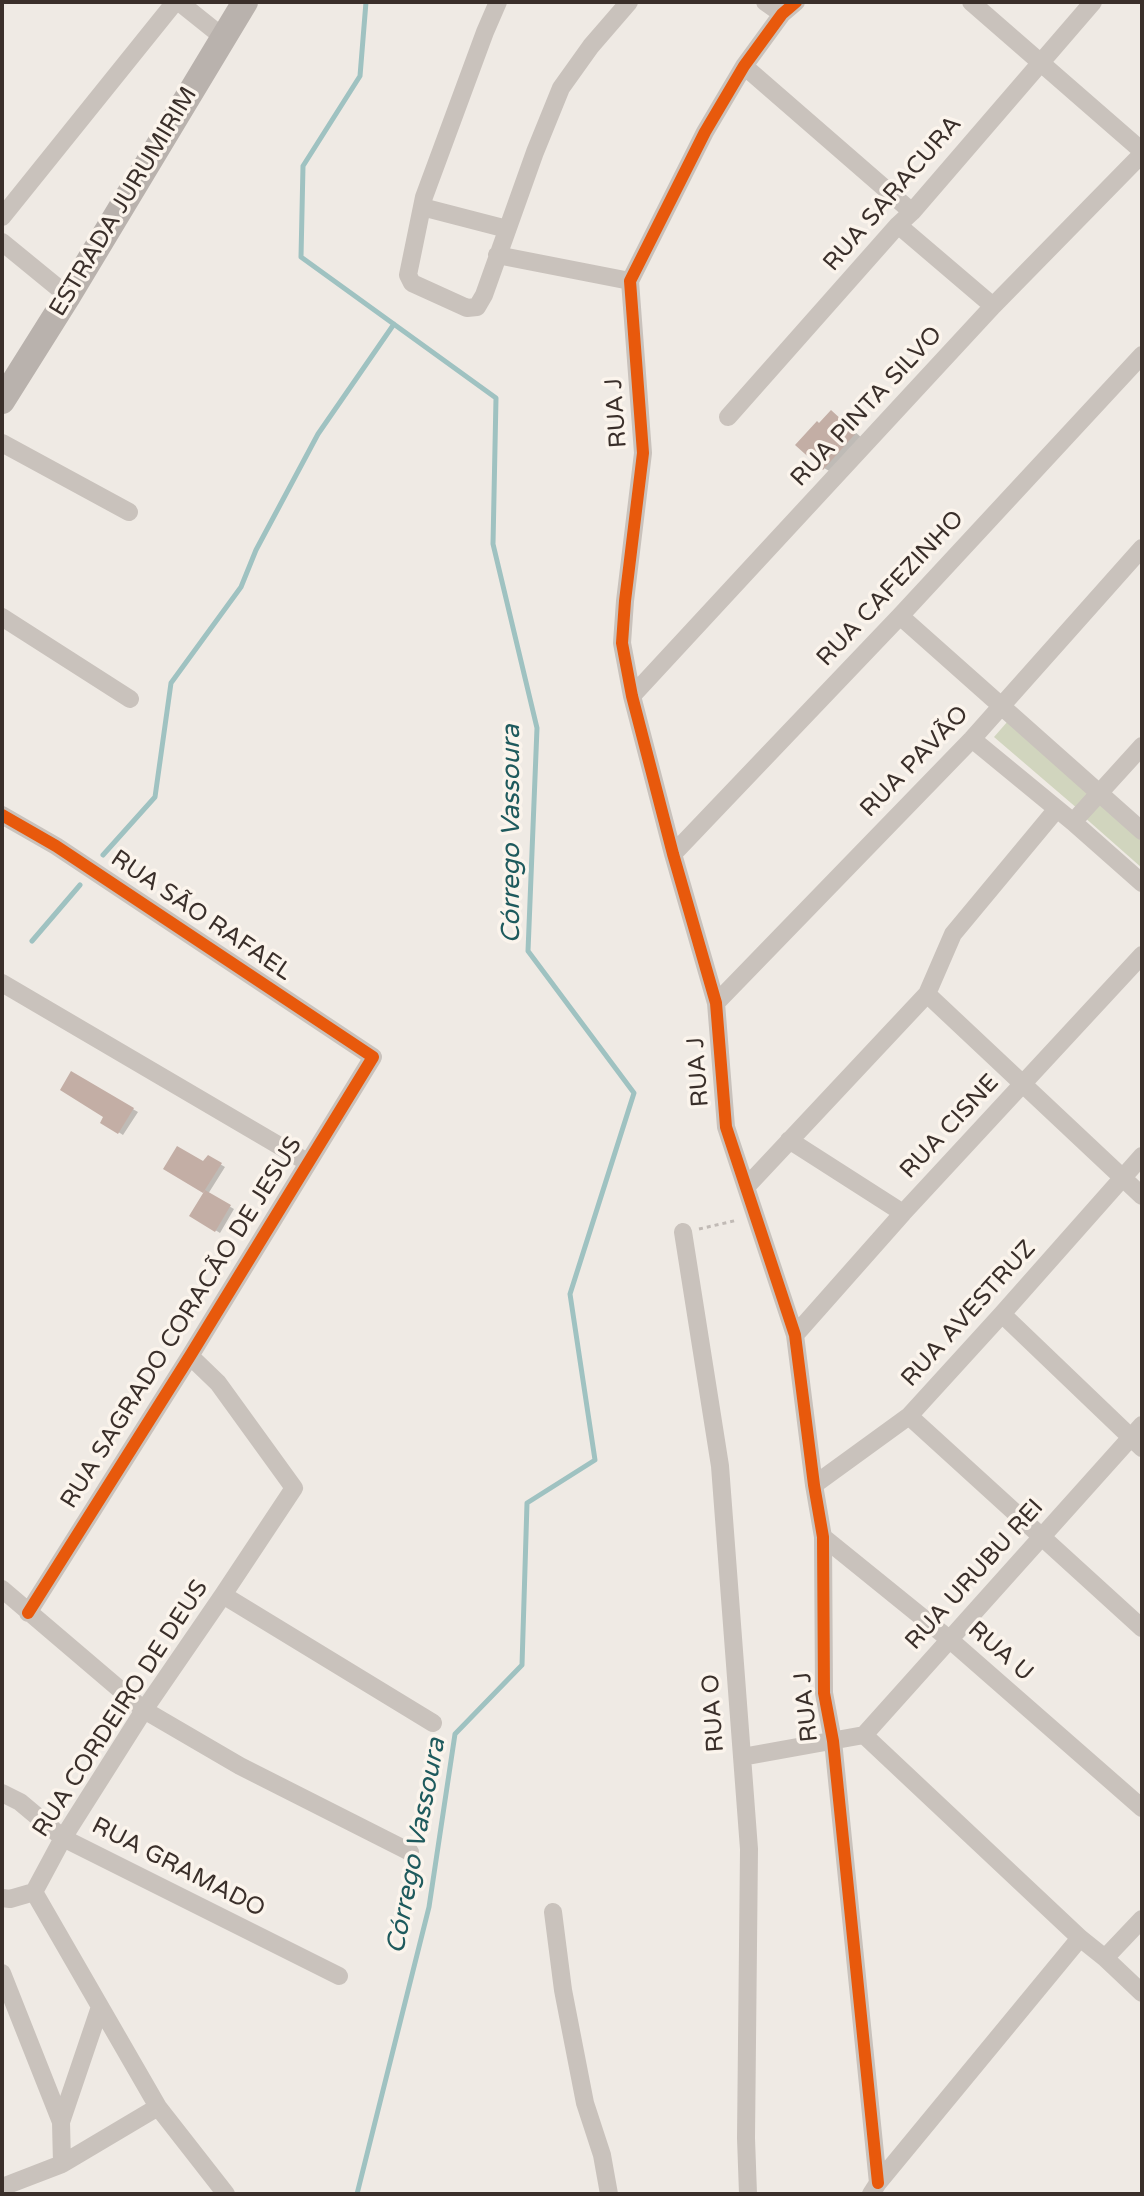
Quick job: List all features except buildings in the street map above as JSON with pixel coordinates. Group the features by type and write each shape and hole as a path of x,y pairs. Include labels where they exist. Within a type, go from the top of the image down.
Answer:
{"main road":[{"name":"ESTRADA JURUMIRIM","path":"2,401 245,2"}],"street":[{"path":"2,217 177,2 224,38"},
{"path":"498,2 422,207 408,275 412,283 467,308 477,307 484,295 561,88 591,46 629,2"},
{"path":"497,255 630,281 705,132 744,66 789,8 765,2"},
{"path":"971,2 1142,152"},
{"name":"RUA SARACURA","path":"728,417 912,212 1093,2"},
{"path":"744,66 912,212"},
{"name":"RUA PINTA SILVO","path":"632,696 993,306 1142,152"},
{"path":"422,207 507,229"},
{"path":"898,225 993,306"},
{"path":"2,242 68,296"},
{"name":"RUA J","path":"630,281 643,453 622,643 632,696 673,854 716,1003 726,1127 795,1335 823,1537 824,1693 833,1741 879,2190"},
{"name":"RUA CAFEZINHO","path":"673,854 900,616 1142,355"},
{"path":"2,443 129,512"},
{"name":"RUA PAVÃO","path":"716,1003 972,739 1142,548"},
{"path":"900,616 1142,831"},
{"path":"2,617 130,699"},
{"path":"972,739 1142,883"},
{"path":"1073,822 1142,746"},
{"path":"746,1187 927,994 953,934 1056,810"},
{"name":"RUA SÃO RAFAEL","path":"2,815 56,846 373,1057"},
{"name":"RUA CISNE","path":"795,1335 903,1213 1142,955"},
{"path":"2,983 307,1162"},
{"path":"927,994 1142,1196"},
{"name":"RUA SAGRADO CORACÃO DE JESUS","path":"28,1613 373,1057"},
{"path":"789,1140 903,1213"},
{"name":"RUA AVESTRUZ","path":"814,1485 909,1416 1142,1156"},
{"name":"RUA O","path":"683,1232 720,1466 749,1849 748,2194"},
{"path":"1002,1314 1138,1436"},
{"name":"RUA CORDEIRO DE DEUS","path":"34,1892 63,1838 144,1710 294,1488 218,1383 190,1356"},
{"path":"909,1416 1142,1628"},
{"name":"RUA URUBU REI","path":"864,1735 1043,1536 1138,1436"},
{"name":"RUA U","path":"823,1537 949,1639 1142,1808"},
{"path":"2,1589 144,1710 240,1766 410,1852"},
{"path":"223,1595 433,1723"},
{"path":"742,1757 864,1735 1142,1993"},
{"name":"RUA GRAMADO","path":"2,1793 20,1802 63,1838 339,1976"},
{"path":"2,1898 10,1899 34,1892 158,2107 226,2194"},
{"path":"553,1912 563,1990 585,2103 602,2155 609,2194"},
{"path":"1105,1958 1142,1919"},
{"path":"879,2190 1080,1938"},
{"path":"2,1973 61,2122"},
{"path":"62,2164 61,2122 100,2007"},
{"path":"2,2187 62,2164 158,2107"}],"path":[{"path":"683,1232 756,1215"}],"green space":[{"path":"1008,721 1091,794 1078,809 994,737"},
{"path":"1097,800 1142,841 1142,868 1083,816"}],"waterway":[{"name":"Córrego Vassoura","path":"357,2194 429,1907 455,1734 522,1665 527,1503 595,1460 570,1294 634,1093 528,951 537,728 493,544 496,398 301,257 303,166 360,76 366,2"},
{"path":"103,855 155,797 171,683 241,587 256,550 318,434 394,324"},
{"path":"32,941 80,885"}],"cycle path":[{"path":"796,2 782,14 744,66 705,132 630,281 643,453 622,643 632,696 673,854 716,1003 726,1127 795,1335 823,1537 824,1693 833,1741 878,2183"},
{"path":"2,815 56,846 373,1057 28,1613"}]}
